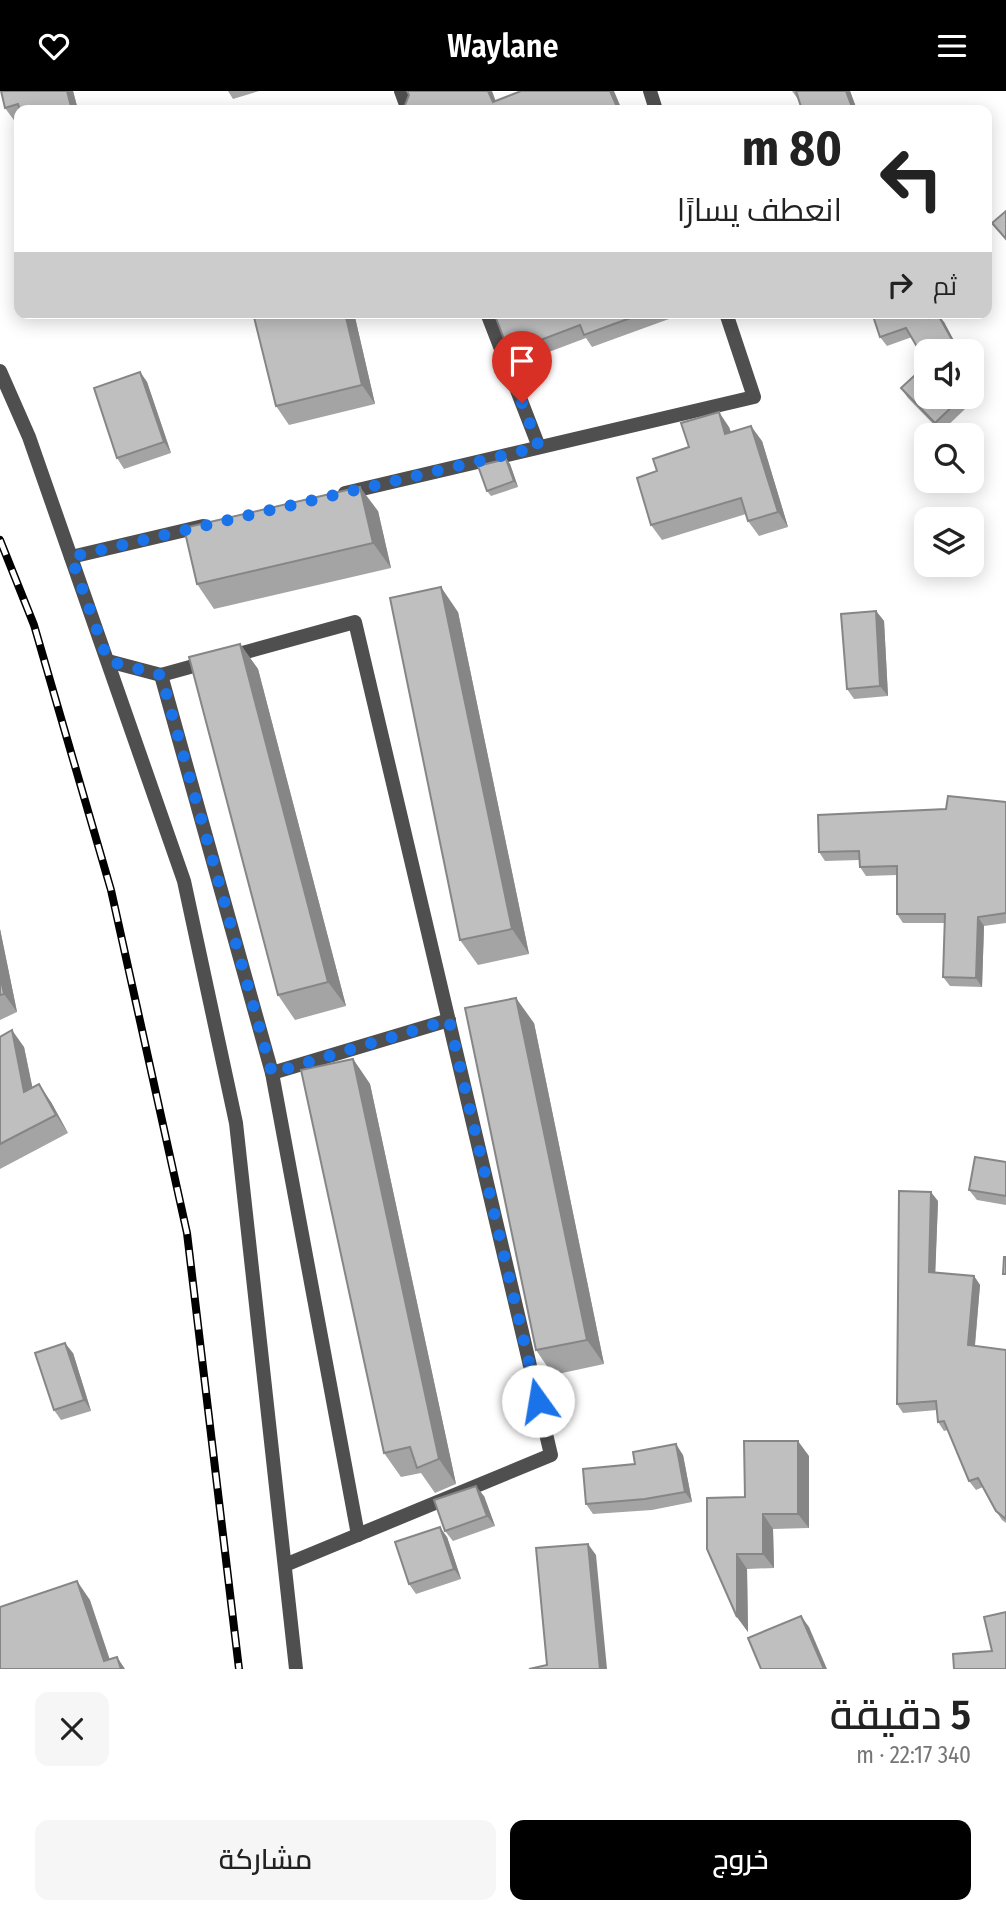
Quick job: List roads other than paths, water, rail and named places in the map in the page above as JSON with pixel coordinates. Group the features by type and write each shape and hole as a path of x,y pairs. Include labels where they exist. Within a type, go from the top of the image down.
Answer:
{"street":[{"path":"489,319 539,447"},
{"path":"325,498 754,397 728,319"},
{"path":"0,371 29,437 184,881 236,1123 296,1669"},
{"path":"71,557 218,523"},
{"path":"108,661 161,675 355,622 551,1455 285,1565"},
{"path":"161,675 272,1073 358,1535"},
{"path":"272,1073 449,1020"}],"railway":[{"path":"0,540 34,625 111,890 187,1233 239,1669"}]}
